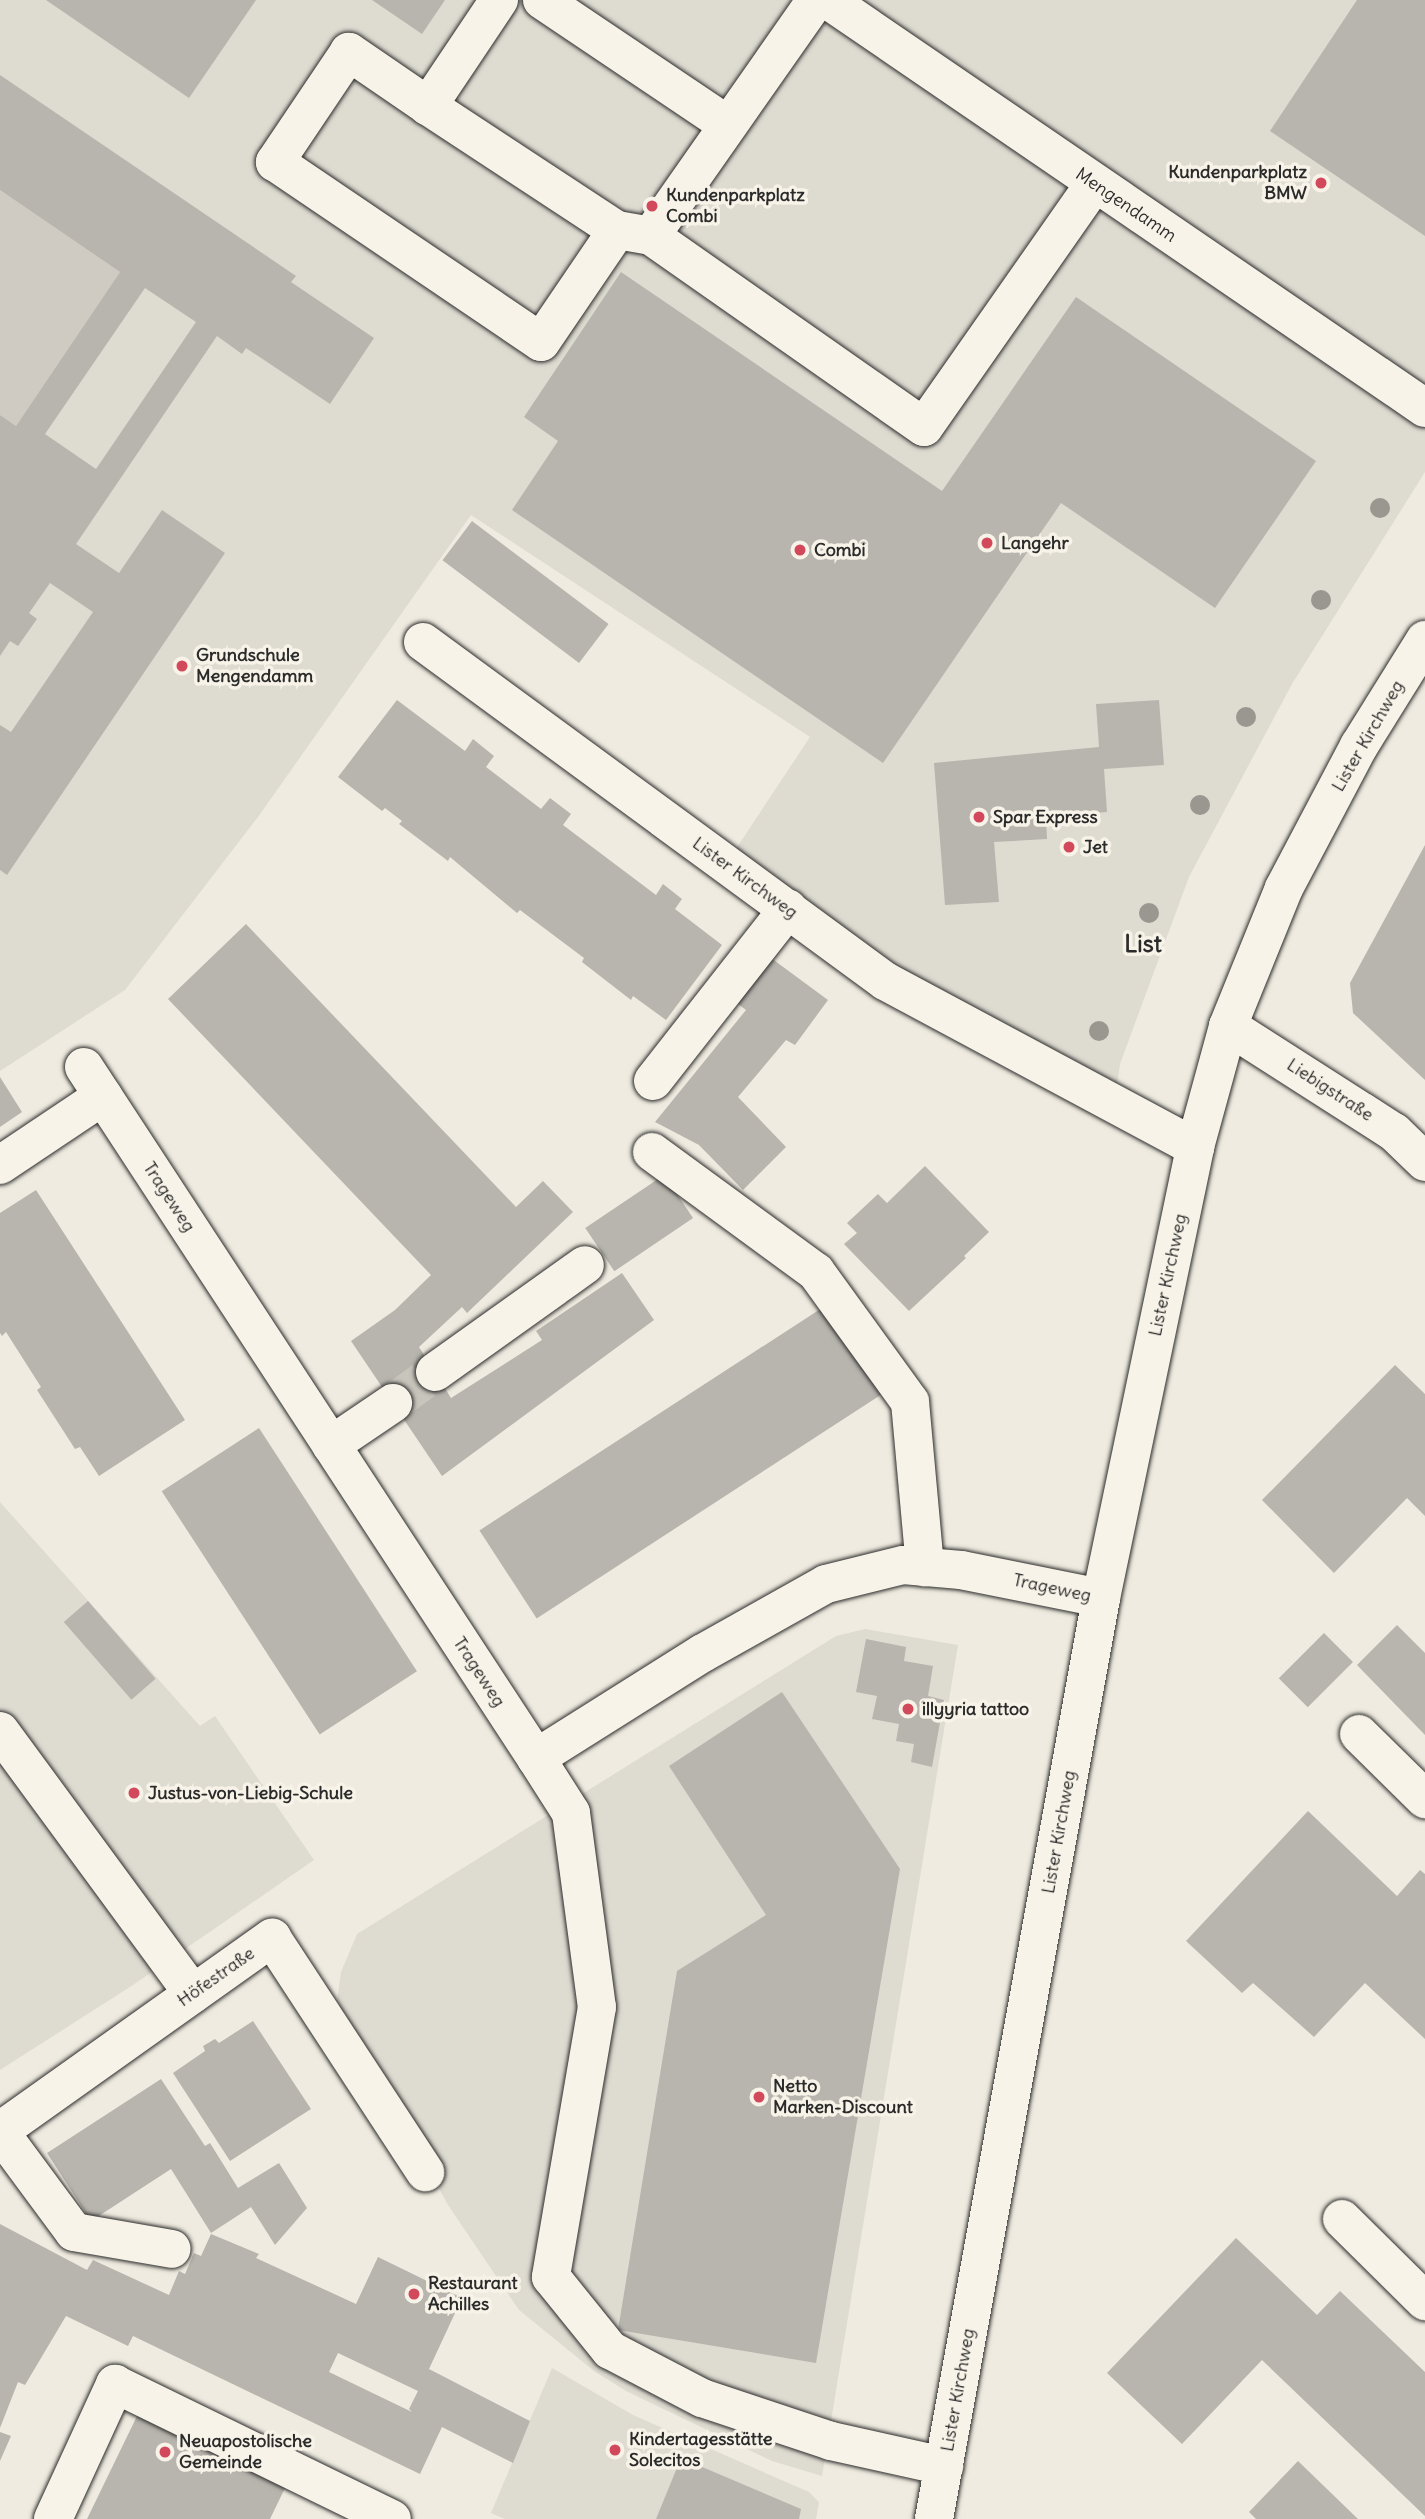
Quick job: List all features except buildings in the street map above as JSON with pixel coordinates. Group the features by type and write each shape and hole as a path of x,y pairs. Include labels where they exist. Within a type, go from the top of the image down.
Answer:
{"street":[{"path":"428,106 499,0"},
{"path":"542,0 728,125"},
{"path":"816,0 728,125 634,233 541,342 275,162 349,52 428,106 634,233 924,427 1094,184"},
{"name":"Mengendamm","path":"828,0 1425,408"},
{"name":"Lister Kirchweg","path":"934,2519 1101,1598 1195,1147 1228,1026 1284,888 1359,746 1425,640"},
{"name":"Lister Kirchweg","path":"422,642 885,981 1195,1147"},
{"path":"653,1081 788,909"},
{"name":"Liebigstraße","path":"1228,1026 1394,1132 1425,1162"},
{"name":"Trageweg","path":"0,1165 94,1082 536,1758 703,1653 826,1584 903,1565 1003,1577 1101,1598"},
{"path":"652,1152 816,1272 910,1402 925,1567"},
{"path":"435,1372 584,1265"},
{"path":"331,1445 393,1403"},
{"path":"0,1731 192,1994"},
{"path":"1359,1734 1425,1799"},
{"path":"536,1758 571,1813 597,2007 551,2277 610,2350 702,2398 831,2441 944,2466"},
{"name":"Höfestraße","path":"0,2131 272,1938 425,2172"},
{"path":"0,2131 74,2232 172,2249"},
{"path":"1342,2219 1425,2301"},
{"path":"53,2519 115,2384 391,2519"}],"shaded area":[{"path":"0,0 1425,0 1425,472 1292,684 1189,877 1120,1064 1115,1102 726,864 810,737 471,515 258,817 125,990 0,1071"},
{"path":"0,190 120,272 16,426 0,415"},
{"name":"Justus-von-Liebig-Schule","path":"0,1502 200,1726 215,1716 314,1860 133,1985 0,2070"},
{"path":"865,1629 958,1645 822,2476 772,2461 626,2391 594,2371 519,2310 448,2205 337,2001 341,1972 357,1934 836,1636"},
{"name":"Kindertagesstätte Solecitos","path":"552,2368 633,2415 809,2492 819,2502 816,2519 505,2519 491,2513"}],"tunnel":[{"path":"393,1403 435,1372"}],"place":[{"name":"Kundenparkplatz BMW","path":"1321,183"},
{"name":"Kundenparkplatz Combi","path":"652,206"},
{"name":"Langehr","path":"987,543"},
{"name":"Combi","path":"800,550"},
{"name":"Grundschule Mengendamm","path":"182,666"},
{"name":"Spar Express","path":"979,817"},
{"name":"Jet","path":"1069,847"},
{"name":"illyyria tattoo","path":"908,1709"},
{"name":"Justus-von-Liebig-Schule","path":"134,1793"},
{"name":"Netto Marken-Discount","path":"759,2097"},
{"name":"Restaurant Achilles","path":"414,2294"},
{"name":"Kindertagesstätte Solecitos","path":"615,2450"},
{"name":"Neuapostolische Gemeinde","path":"165,2452"}],"district":[{"name":"List","path":"1143,944"}]}
